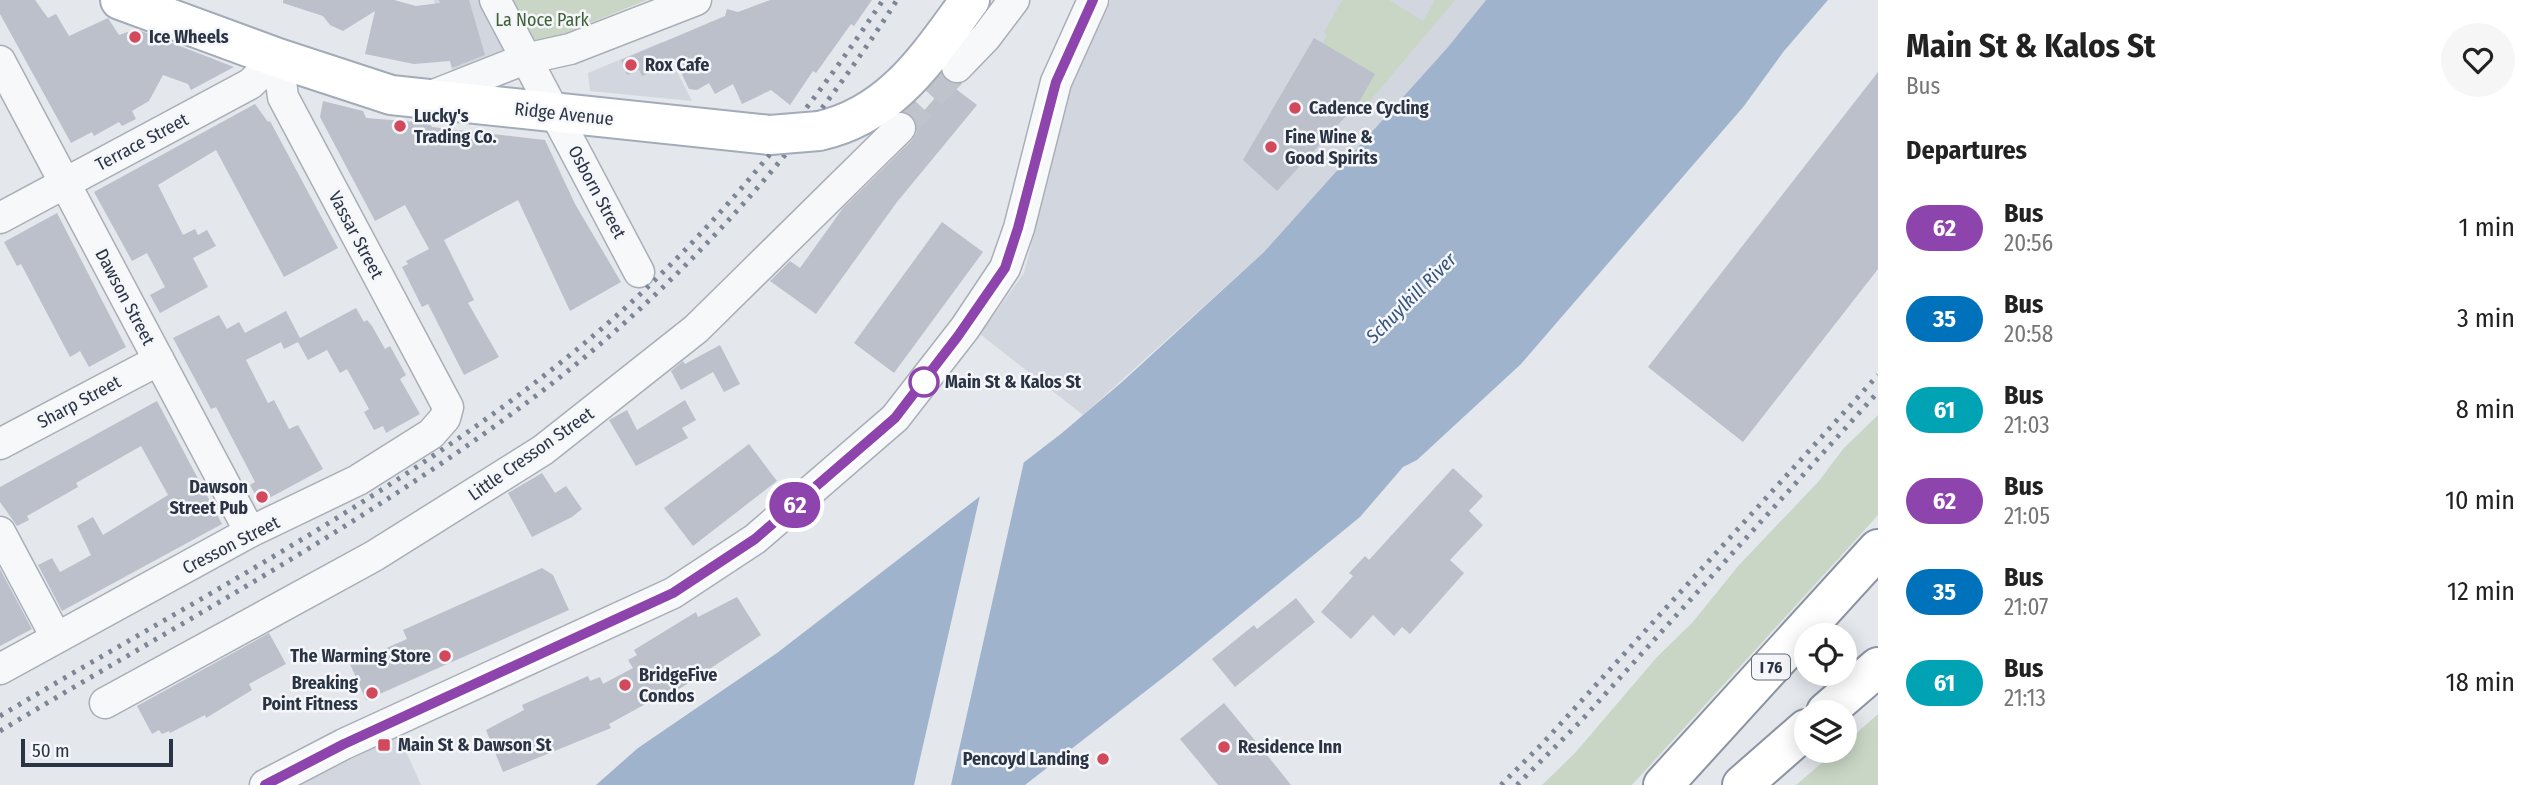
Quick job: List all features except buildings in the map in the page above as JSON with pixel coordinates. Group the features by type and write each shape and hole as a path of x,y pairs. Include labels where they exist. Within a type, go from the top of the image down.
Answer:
{"main road":[{"name":"Ridge Avenue","path":"120,0 368,89 423,100 770,135 819,131 852,121 898,92 970,0"},
{"name":"I 76","path":"1663,785 1878,549"},
{"path":"1840,700 1878,667"},
{"path":"1742,785 1794,740"}],"street":[{"name":"Osborn Street","path":"495,0 639,272"},
{"path":"423,100 525,59 570,49 696,0"},
{"path":"957,67 986,37 1014,0"},
{"path":"265,785 406,715 667,596 755,539 895,418 958,336 1005,268 1017,235 1056,82 1093,0"},
{"name":"Terrace Street","path":"0,218 250,84 278,58"},
{"name":"Vassar Street","path":"278,58 283,97 448,407"},
{"name":"Dawson Street","path":"0,61 250,532"},
{"name":"Little Cresson Street","path":"105,703 374,556 543,450 696,329 900,128"},
{"name":"Sharp Street","path":"0,444 159,360"},
{"name":"Cresson Street","path":"0,669 250,532 319,500 384,464 439,428 448,407"},
{"path":"0,532 56,637"}],"shaded area":[{"path":"434,0 482,0 506,53 454,78"},
{"path":"1111,0 1486,0 1448,47 1264,252 1083,415 980,334 1024,273 1070,90"},
{"path":"662,42 692,101 590,91 588,73"},
{"path":"399,736 421,785 299,785 329,770"}],"green space":[{"name":"La Noce Park","path":"509,0 647,0 545,41 534,42"},
{"path":"1342,0 1389,0 1423,21 1435,0 1455,0 1365,107 1359,102 1323,43 1327,35 1324,32"},
{"path":"1878,415 1878,515 1870,524 1632,785 1542,785 1575,753 1657,657 1692,623 1739,565 1819,481 1843,449"},
{"path":"1878,714 1878,785 1796,785 1822,763 1857,763 1857,732"}],"water":[{"name":"Schuylkill River","path":"1486,0 1828,0 1784,51 1744,106 1521,364 1417,460 1403,467 1360,517 1178,666 1025,785 944,785 952,779 948,773 932,785 596,785 638,748 777,653 1062,433 1122,382 1264,252 1448,47"}],"pier":[{"path":"1025,457 951,785 940,785 947,778 938,785 914,785 981,491"}],"tunnel":[{"path":"900,128 957,67"}],"railway":[{"path":"0,716 229,583 380,491 524,391 593,336 675,261 750,178 819,91 883,0"},
{"path":"0,731 269,573 401,490 466,447 583,359 684,267 731,217 819,112 897,0"},
{"path":"1501,785 1544,742 1878,375"},
{"path":"1517,785 1580,722 1878,392"}],"bus line":[{"name":"62","path":"265,785 406,715 661,600 755,539 895,418 958,336 1005,268 1018,228 1050,99 1062,65 1093,0"}],"place":[{"name":"Ice Wheels","path":"135,37"},
{"name":"Rox Cafe","path":"631,65"},
{"name":"Cadence Cycling","path":"1295,108"},
{"name":"Lucky's Trading Co.","path":"400,126"},
{"name":"Fine Wine & Good Spirits","path":"1271,147"},
{"name":"Main St & Kalos St","path":"924,382"},
{"name":"Dawson Street Pub","path":"262,497"},
{"name":"The Warming Store","path":"445,656"},
{"name":"BridgeFive Condos","path":"625,685"},
{"name":"Breaking Point Fitness","path":"372,693"},
{"name":"Main St & Dawson St","path":"384,745"},
{"name":"Residence Inn","path":"1224,747"},
{"name":"Pencoyd Landing","path":"1103,759"}]}
